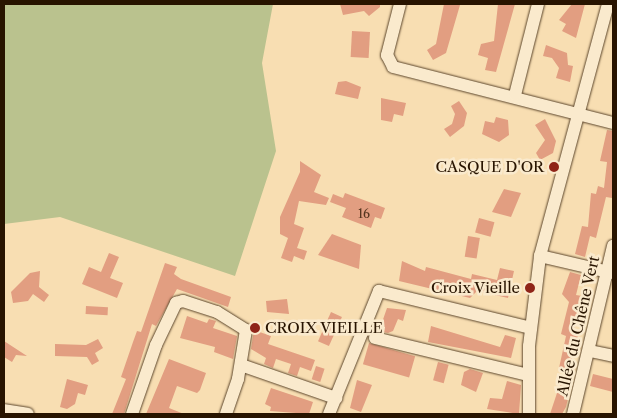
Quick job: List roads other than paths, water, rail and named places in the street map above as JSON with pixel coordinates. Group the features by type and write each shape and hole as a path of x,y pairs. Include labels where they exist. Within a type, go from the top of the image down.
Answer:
{"street":[{"path":"400,4 387,55 392,67 579,111 613,123"},
{"path":"515,95 538,4"},
{"path":"529,414 528,375 531,328 540,256 608,4"},
{"name":"Allée du Chêne Vert","path":"573,414 610,272 613,246"},
{"path":"540,256 610,272"},
{"path":"329,414 379,291 531,328"},
{"path":"132,414 176,303 183,301 217,312 246,330 241,365 226,414"},
{"path":"375,338 528,375"},
{"path":"590,351 613,356"},
{"path":"241,365 336,398"},
{"path":"4,410 28,414"}],"place":[{"name":"CASQUE D'OR","path":"554,167"},
{"name":"Croix Vieille","path":"530,288"},
{"name":"CROIX VIEILLE","path":"255,328"}]}
